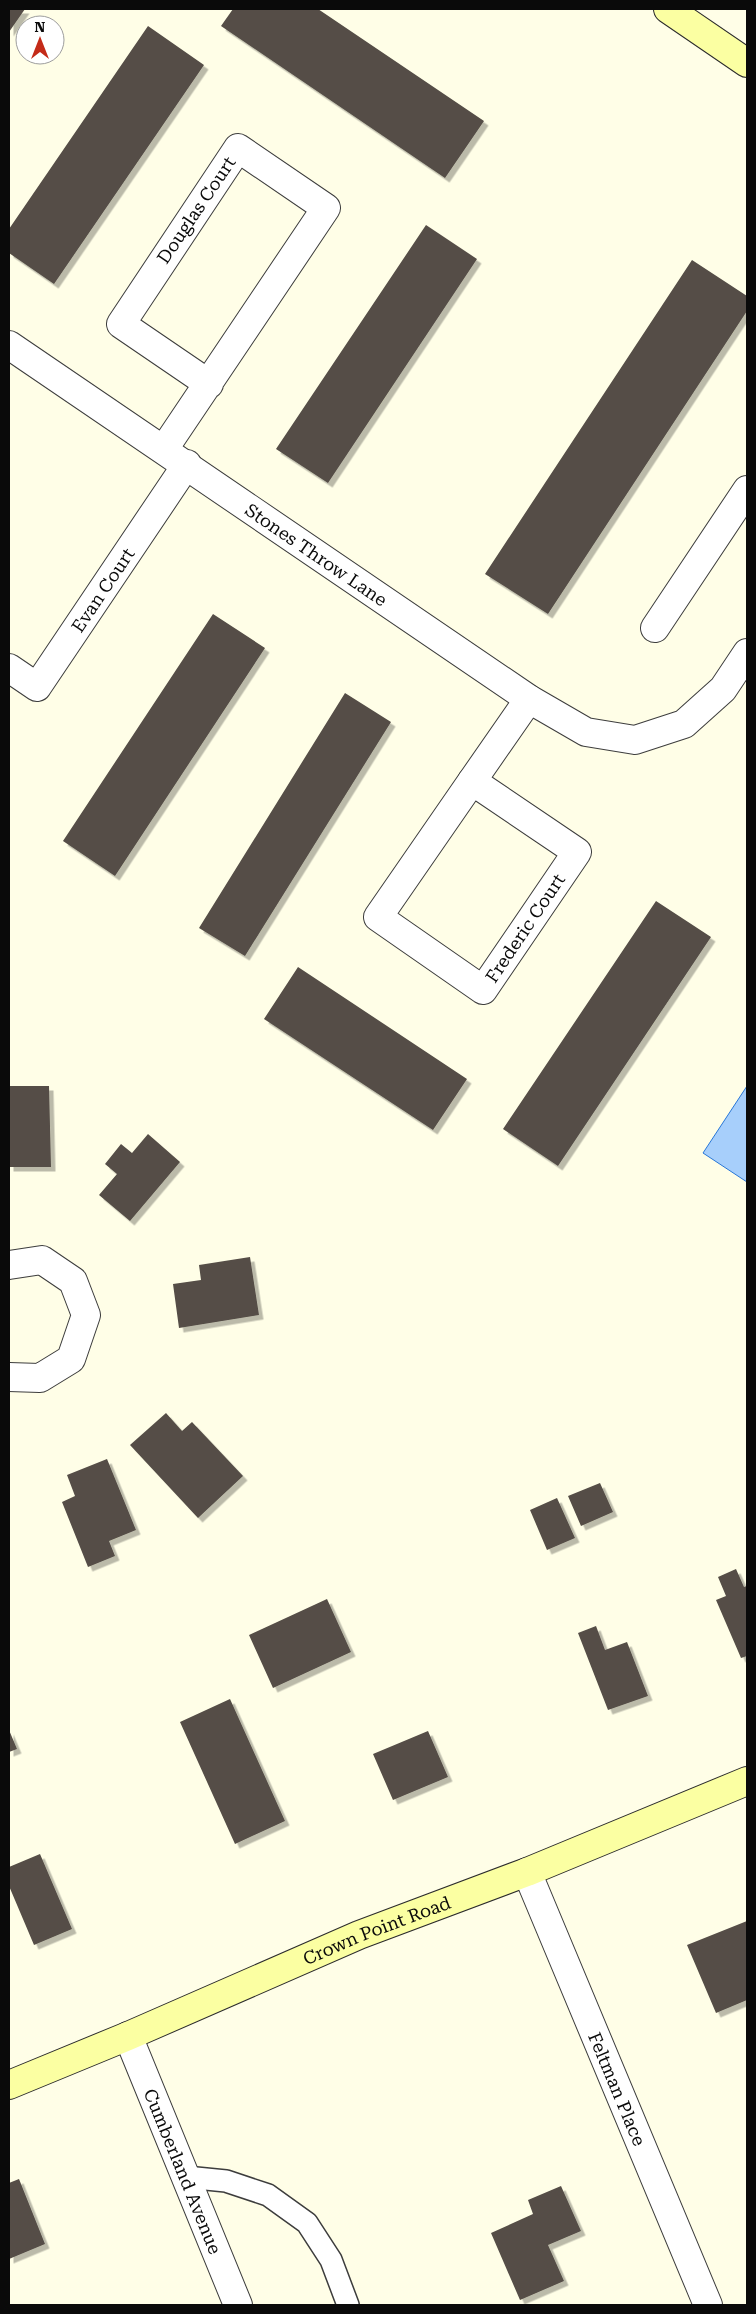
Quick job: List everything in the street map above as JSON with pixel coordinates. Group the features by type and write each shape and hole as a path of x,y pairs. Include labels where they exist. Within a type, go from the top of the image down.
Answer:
{"main road":[{"path":"668,9 747,63"},
{"name":"Crown Point Road","path":"9,2085 128,2036 360,1935 527,1872 747,1781"}],"street":[{"name":"Douglas Court","path":"164,449 209,384 326,208 238,148 121,324 209,384"},
{"name":"Stones Throw Lane","path":"9,345 187,464 530,699 586,732 635,740 684,724 723,689 747,653"},
{"name":"Evan Court","path":"9,668 37,687 187,464"},
{"path":"656,628 745,497"},
{"name":"Frederic Court","path":"472,781 577,852 483,990 378,917 472,781 530,699"},
{"path":"9,1265 42,1260 73,1281 86,1315 71,1359 40,1378 9,1377"},
{"name":"Feltman Place","path":"527,1872 708,2305"},
{"name":"Cumberland Avenue","path":"128,2036 238,2305"}],"lane":[{"path":"186,2177 226,2181 268,2195 307,2223 331,2260 348,2305"}],"water":[{"path":"747,1086 747,1182 703,1153"}],"building":[{"path":"9,9 25,9 21,15 15,15 15,23 9,32"},
{"path":"233,9 318,9 484,121 445,178 221,26"},
{"path":"148,26 204,65 54,284 9,253 9,229"},
{"path":"426,225 477,259 328,483 276,449"},
{"path":"692,260 747,296 747,311 548,614 485,574"},
{"path":"213,614 265,648 115,876 63,841"},
{"path":"345,693 391,722 245,956 199,928"},
{"path":"656,901 711,937 558,1166 503,1129"},
{"path":"298,967 467,1079 433,1130 264,1019"},
{"path":"9,1086 49,1086 51,1167 9,1167"},
{"path":"148,1134 180,1162 130,1221 99,1195 117,1174 105,1164 121,1144 132,1153"},
{"path":"250,1257 259,1315 179,1328 173,1284 201,1280 199,1265"},
{"path":"166,1413 182,1431 192,1422 243,1476 198,1518 130,1445"},
{"path":"107,1459 136,1530 109,1541 115,1556 88,1567 62,1502 75,1496 67,1475"},
{"path":"600,1483 613,1512 581,1526 568,1496"},
{"path":"557,1498 575,1538 547,1550 530,1510"},
{"path":"736,1569 744,1587 747,1586 747,1656 741,1658 716,1600 726,1596 718,1577"},
{"path":"327,1599 351,1652 273,1688 249,1635"},
{"path":"596,1626 605,1650 627,1642 648,1696 608,1710 578,1633"},
{"path":"230,1699 285,1821 235,1844 180,1722"},
{"path":"9,1730 17,1749 9,1752"},
{"path":"428,1731 448,1777 393,1800 373,1754"},
{"path":"40,1854 72,1929 34,1945 9,1886 9,1867"},
{"path":"747,1921 747,2000 716,2013 687,1945"},
{"path":"19,2179 45,2244 9,2259 9,2183"},
{"path":"561,2186 581,2231 548,2245 564,2281 520,2300 491,2233 533,2214 528,2200"}]}
